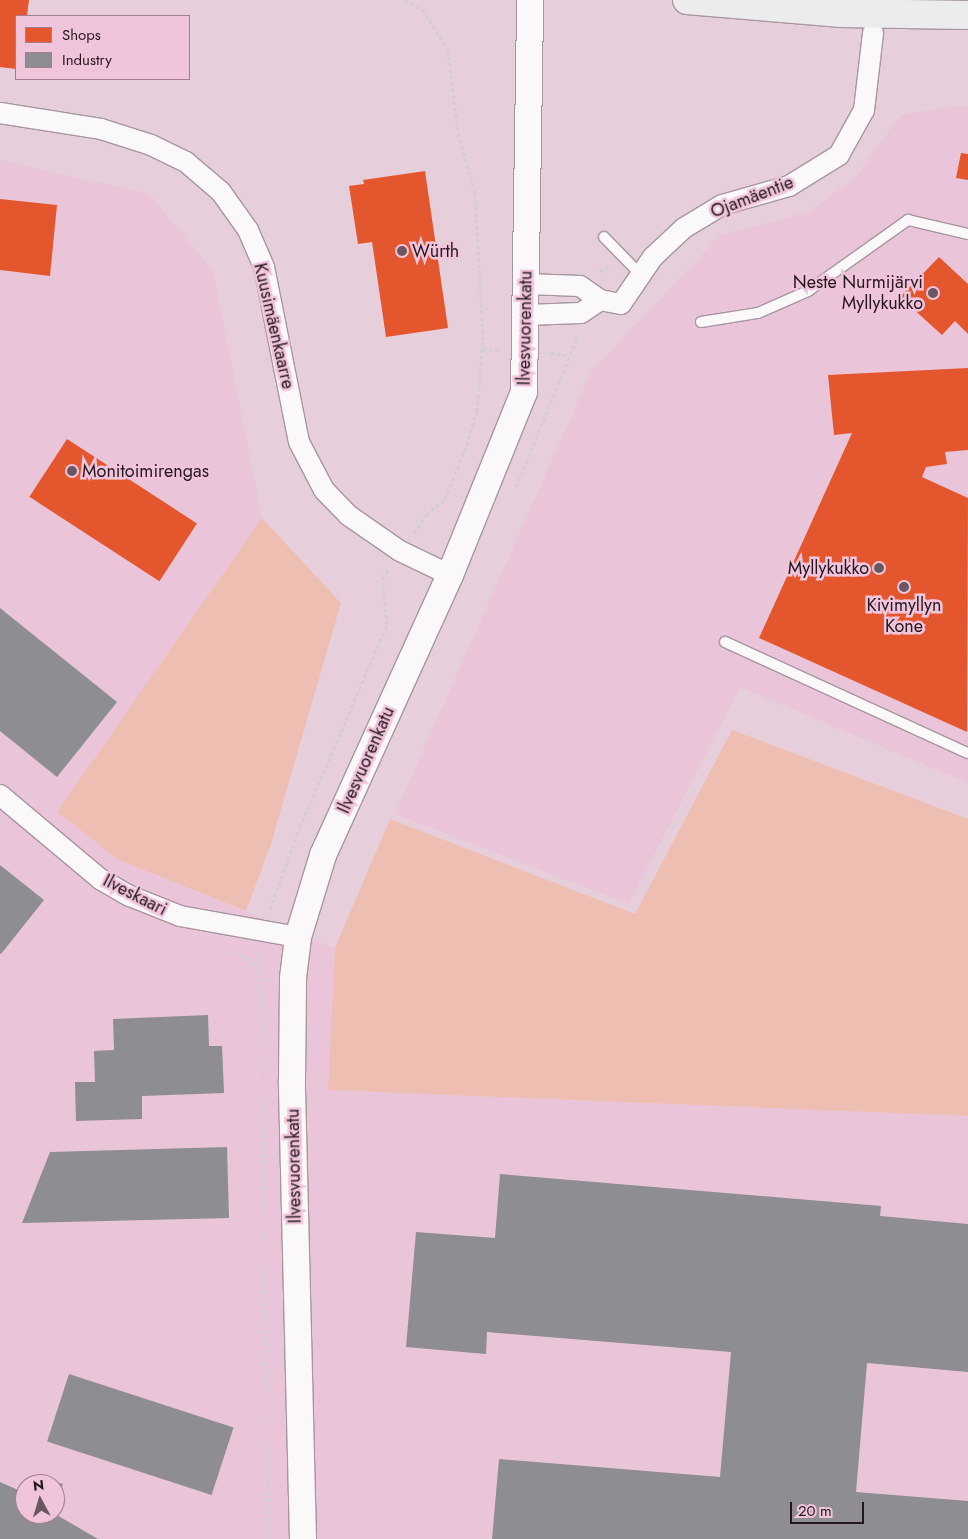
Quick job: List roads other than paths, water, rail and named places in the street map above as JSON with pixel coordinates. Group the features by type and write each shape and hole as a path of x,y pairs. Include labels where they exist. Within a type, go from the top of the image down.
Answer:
{"main road":[{"path":"688,0 841,13 968,15"}],"street":[{"name":"Ilvesvuorenkatu","path":"303,1539 292,1080 293,978 298,937 323,855 450,574 524,392 530,0"},
{"name":"Ojamäentie","path":"600,300 621,304 640,274 678,234 700,219 722,206 789,186 838,154 864,110 873,33"},
{"name":"Kuusimäenkaarre","path":"0,113 101,129 151,145 186,162 221,192 248,230 264,267 300,442 324,490 348,515 400,552 450,574"},
{"path":"526,315 581,313 600,300 580,286 527,284"},
{"name":"Ilveskaari","path":"0,795 100,879 130,896 180,916 298,937"}],"lane":[{"path":"701,322 758,314 808,291 908,220 968,234"},
{"path":"604,237 640,274"},
{"path":"725,642 968,753"}],"place":[{"name":"Würth","path":"402,251"},
{"name":"Neste Nurmijärvi Myllykukko","path":"933,293"},
{"name":"Monitoimirengas","path":"72,471"},
{"name":"Myllykukko","path":"879,568"},
{"name":"Kivimyllyn Kone","path":"904,587"}]}
